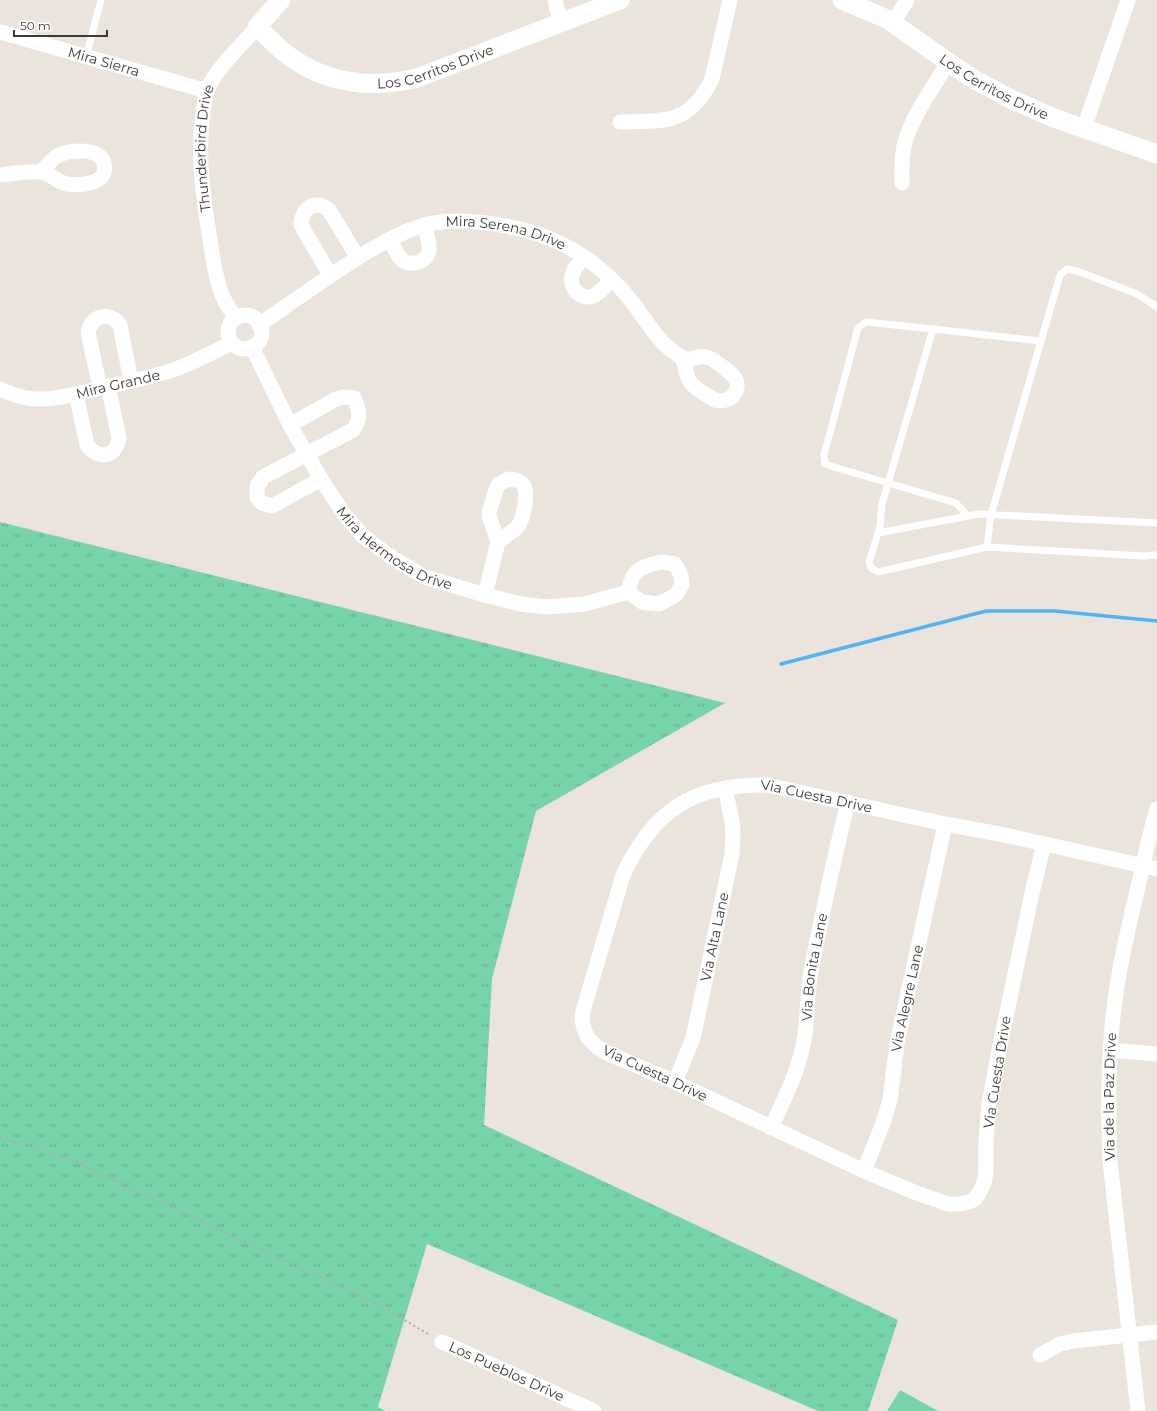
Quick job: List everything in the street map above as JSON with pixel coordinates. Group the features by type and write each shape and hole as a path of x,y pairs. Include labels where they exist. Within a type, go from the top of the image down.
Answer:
{"street":[{"name":"Thunderbird Drive","path":"236,318 226,304 215,274 202,188 199,150 203,102 216,73 281,0"},
{"path":"555,0 562,23"},
{"name":"Los Cerritos Drive","path":"257,28 289,56 318,73 356,83 374,84 417,78 620,0"},
{"path":"620,122 660,121 672,119 683,114 699,101 712,79 730,0"},
{"name":"Los Cerritos Drive","path":"842,0 893,23 976,80 1014,100 1054,118 1157,154"},
{"path":"893,23 907,0"},
{"path":"1084,128 1128,0"},
{"name":"Mira Sierra","path":"0,32 207,91"},
{"path":"902,183 903,149 906,137 915,116 948,62"},
{"path":"0,176 41,171 49,174 62,183 72,185 95,182 103,176 105,170 104,160 99,154 89,151 58,155 41,171"},
{"path":"330,276 301,225 301,218 304,212 309,208 316,205 322,206 329,210 358,258"},
{"name":"Mira Serena Drive","path":"259,325 330,276 390,239 424,225 454,221 470,221 491,223 534,232 554,240 584,258 611,280 627,297 655,335 670,350 683,359"},
{"name":"Mira Serena Drive","path":"390,239 402,259 407,263 414,264 421,261 428,254 430,248 424,225"},
{"name":"Mira Serena Drive","path":"584,258 573,271 571,278 571,284 574,290 580,295 590,297 596,295 611,280"},
{"path":"248,316 254,318 259,325 261,333 260,339 252,348 240,349 232,343 229,338 229,326 236,318 248,316"},
{"path":"76,394 87,445 92,451 98,454 108,455 114,451 118,445 119,438 88,332 89,326 94,320 103,317 110,317 116,320 120,326 131,380"},
{"name":"Mira Grande","path":"0,390 18,396 35,399 48,399 76,394 131,380 158,375 197,360 232,343"},
{"name":"Mira Hermosa Drive","path":"252,348 290,425 321,479 344,514 364,537 394,558 425,577 485,595 521,604 547,608 585,604 628,592"},
{"path":"290,425 336,400 344,397 354,398 359,408 358,423 353,430 263,477 257,486 257,498 262,503 272,506 321,479"},
{"path":"485,595 498,542"},
{"name":"Via Cuesta Drive","path":"1044,844 1032,893 989,1104 986,1138 986,1173 984,1183 975,1199 969,1202 948,1204 914,1192 864,1171 675,1082 608,1053 597,1047 588,1038 584,1030 582,1020 584,1011 623,875 633,854 658,822 688,800 706,792 748,785 767,785 945,824 1000,834 1150,867"},
{"name":"Via Alta Lane","path":"675,1082 693,1038 725,893 732,854 732,821 725,788"},
{"name":"Via Bonita Lane","path":"771,1128 793,1081 805,1034 807,996 811,973 836,850 848,802"},
{"name":"Via de la Paz Drive","path":"1138,1411 1110,1161 1108,1124 1110,1050 1118,983 1127,932 1150,867 1157,810"},
{"name":"Via Alegre Lane","path":"864,1171 883,1123 890,1100 897,1043 945,824"},
{"path":"1110,1050 1157,1054"},
{"path":"1040,1356 1051,1348 1066,1343 1157,1332"},
{"name":"Los Pueblos Drive","path":"442,1342 594,1411"}],"lane":[{"path":"86,57 101,0"},
{"path":"987,547 991,515 1060,275 1067,269 1077,271 1137,294 1157,307"},
{"path":"968,516 956,503 825,464 824,455 858,328 866,322 933,328 1041,341"},
{"path":"933,328 882,504 878,533 869,562 871,568 878,572 987,547 1144,556 1157,555"},
{"path":"878,533 979,514 1157,523"}],"path":[{"path":"0,1137 69,1159 379,1305 442,1342"}],"green space":[{"path":"0,522 725,703 536,811 492,979 484,1125 898,1320 868,1411 818,1411 427,1244 378,1407 385,1411 0,1411"},
{"path":"900,1390 938,1411 887,1411"}],"waterway":[{"path":"781,664 986,611 1055,611 1157,621"}]}
